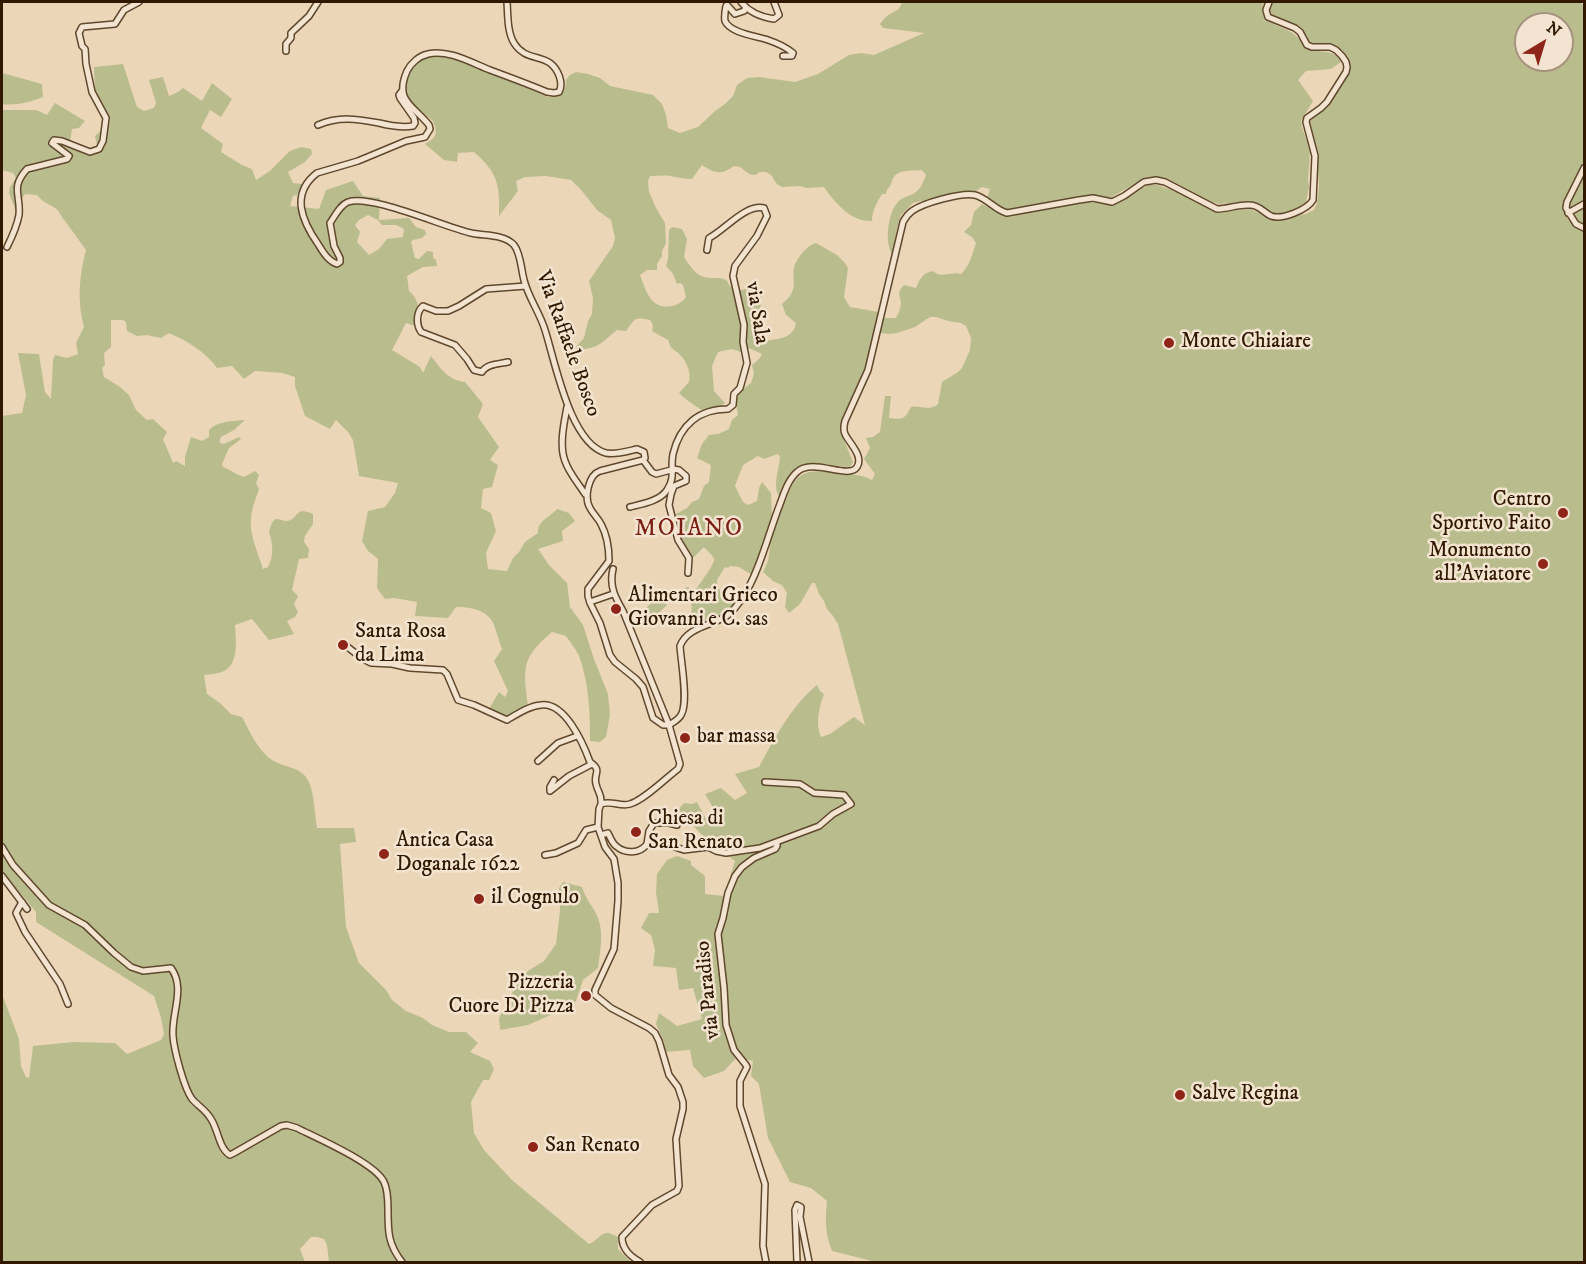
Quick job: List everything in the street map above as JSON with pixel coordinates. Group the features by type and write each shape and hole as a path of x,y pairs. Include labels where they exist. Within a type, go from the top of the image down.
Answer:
{"street":[{"path":"7,247 15,232 19,215 17,183 27,169 67,159 69,156 51,143 54,140 90,152 99,149 104,141 106,118 92,92 85,49 80,39 80,29 115,24 124,10 139,2"},
{"path":"286,51 286,44 291,38 291,33 309,16 318,2"},
{"path":"318,125 341,118 397,127 413,126 414,118 399,95 413,62 428,54 439,53 460,57 547,92 559,92 562,83 551,64 528,56 513,41 507,2"},
{"path":"741,2 756,14 774,19 779,15 774,2"},
{"path":"688,573 689,558 678,540 669,505 674,486 686,481 686,476 679,470 656,474 643,460 595,473 591,477 587,499 606,537 609,561 588,590 588,596 600,623 610,655 643,687 653,718 663,725 669,725 679,718 684,706 680,646 682,640 687,635 728,615 744,595 751,583 791,478 804,467 819,466 847,472 857,467 859,460 856,452 844,433 845,421 868,370 903,222 913,210 967,194 976,195 1007,213 1093,198 1112,202 1144,182 1156,180 1165,182 1217,208 1257,206 1271,216 1281,216 1305,209 1311,204 1315,156 1306,122 1307,118 1327,102 1346,72 1346,62 1330,47 1307,45 1295,28 1268,16 1266,10 1269,2"},
{"path":"746,8 735,14 727,5 725,19 727,24 743,34 767,40 793,53 792,56 783,56"},
{"name":"Via Raffaele Bosco","path":"402,91 405,99 429,125 428,134 358,161 322,171 312,177 304,189 301,205 303,219 308,230 329,260 337,264 340,258 334,246 330,223 347,202 356,201 395,208 471,233 503,238 511,243 519,255 526,286 544,326 571,416 584,436 600,450 610,453 637,449 644,452 643,460"},
{"path":"1584,168 1566,208 1576,224 1584,228"},
{"path":"1568,213 1584,204"},
{"name":"via Sala","path":"673,470 673,455 689,422 708,411 731,407 734,394 740,388 747,363 743,342 744,325 733,276 735,266 757,236 767,216 764,208 750,210 727,224 720,232 709,238 707,250"},
{"path":"508,362 487,366 482,372 476,371 455,345 421,332 418,325 419,309 423,306 436,311 448,310 459,306 486,289 526,286"},
{"path":"567,406 563,428 564,460 585,494"},
{"path":"630,507 652,501 666,492 673,479 673,470"},
{"path":"601,804 605,802 627,805 639,800 678,769 680,764 669,725 623,611 613,594 611,585 613,569"},
{"path":"590,602 613,594"},
{"path":"345,645 371,663 410,668 439,668 447,674 458,700 507,720 532,707 542,704 551,705 563,713 592,764 596,765 596,784 602,797 598,827 605,847 614,859 618,901 615,944 595,994 611,1008 655,1033 669,1075 678,1088 684,1109 676,1139 679,1186 677,1191 652,1205 622,1236 626,1250 640,1263"},
{"path":"538,761 558,743 577,736"},
{"path":"554,780 550,791 569,776 592,764"},
{"path":"647,844 666,844 684,850 704,847 726,853 760,848 819,826 833,814 851,804 844,795 813,793 800,784 765,782"},
{"path":"601,835 608,833 617,847 630,852 645,847 649,831 654,823 677,825"},
{"path":"545,855 556,853 578,843 586,830 598,827"},
{"name":"via Paradiso","path":"766,1263 763,1246 765,1184 740,1106 740,1081 747,1067 734,1050 726,1025 718,934 728,893 735,876 754,858 775,849 777,843"},
{"path":"2,847 13,865 49,905 86,925 131,967 143,971 171,968 174,972 178,990 172,1035 176,1054 190,1096 212,1119 225,1152 230,1155 281,1126 287,1125 369,1166 383,1180 388,1197 389,1239 402,1263"},
{"path":"2,876 27,909"},
{"path":"22,902 16,913 25,932 60,984 68,1004"},
{"path":"797,1263 795,1210 797,1205 801,1207 800,1217 809,1263"}],"green space":[{"path":"902,2 1264,2 1263,9 1266,19 1293,34 1308,48 1334,54 1341,62 1331,69 1306,71 1298,80 1313,101 1301,121 1310,151 1309,187 1306,202 1288,213 1275,214 1251,201 1219,204 1163,177 1152,177 1143,179 1110,198 1083,196 1003,210 987,199 990,189 982,187 976,191 962,191 913,203 901,215 892,254 888,242 890,218 900,200 920,188 926,175 922,170 896,174 886,194 882,194 873,213 872,221 850,215 838,205 824,187 782,187 766,172 749,174 740,167 734,166 718,172 702,165 692,179 650,176 649,192 665,223 666,243 657,264 657,270 647,270 640,275 648,294 655,303 669,307 678,304 686,297 683,285 677,284 673,274 666,266 669,230 672,227 682,229 687,239 684,257 698,274 707,278 724,279 735,289 753,287 761,290 757,334 764,341 784,337 792,332 796,323 786,315 782,304 793,289 795,264 806,249 816,243 837,255 848,268 844,297 850,307 879,312 864,375 842,425 843,438 853,462 850,467 816,464 800,468 793,473 780,496 776,486 780,457 778,454 764,459 758,456 743,465 735,486 743,502 748,505 757,501 762,482 771,493 772,517 752,575 739,567 730,566 725,567 717,580 720,592 726,599 737,601 722,615 692,628 688,618 692,610 691,602 685,588 696,590 714,559 704,547 693,558 685,553 672,516 699,499 704,486 709,482 711,465 697,458 702,444 709,435 729,429 732,420 738,415 736,403 739,392 751,383 754,374 752,365 762,354 749,348 741,352 732,349 718,352 712,366 714,391 725,403 702,410 679,393 689,382 688,367 679,354 671,348 668,340 652,331 653,325 650,320 635,320 626,331 617,330 598,345 580,350 574,349 584,338 592,314 593,298 589,281 613,246 615,238 611,220 597,210 571,180 546,176 525,177 516,181 518,191 499,216 496,180 488,166 474,152 458,153 457,162 444,160 425,144 435,135 435,125 406,96 406,82 416,64 430,57 442,57 472,65 548,97 562,93 570,75 576,72 588,74 600,78 610,86 653,95 662,104 668,128 680,133 698,127 733,96 737,85 747,78 759,77 795,82 818,74 849,55 861,53 874,55 924,33 883,28 880,24 899,8"},
{"path":"1273,2 1580,2 1584,6 1584,161 1564,201 1564,206 1569,219 1584,231 1584,1262 876,1262 832,1251 826,1227 827,1201 811,1188 790,1182 768,1138 759,1084 751,1076 753,1061 737,1057 724,1071 704,1078 693,1066 690,1050 665,1052 664,1042 656,1024 659,1013 677,1026 702,1019 693,988 679,990 676,968 653,966 655,950 651,935 641,928 649,913 659,913 656,892 657,874 667,860 677,856 691,861 691,865 705,876 705,894 724,896 735,861 704,837 678,810 684,803 697,802 706,819 718,816 705,794 721,788 735,800 747,793 735,774 759,767 792,712 817,685 824,694 818,716 821,737 830,734 854,717 865,725 838,624 827,609 815,583 812,583 800,604 789,613 785,607 787,593 782,585 763,572 774,527 794,482 805,473 858,475 872,480 875,474 864,459 870,448 866,438 873,437 880,432 885,396 891,396 889,418 903,418 911,407 931,408 938,404 942,382 962,368 970,350 971,338 966,326 961,323 930,317 915,327 897,333 880,333 884,318 896,318 901,301 900,290 904,285 916,288 924,275 933,271 943,275 961,274 964,271 976,243 964,232 971,225 974,212 982,204 1010,217 1083,202 1112,204 1148,185 1157,185 1222,212 1250,209 1274,220 1306,214 1314,210 1319,187 1317,149 1309,122 1331,101 1348,75 1349,61 1338,48 1326,44 1309,43 1297,26 1271,15 1269,10"},
{"path":"123,64 137,107 144,111 154,108 156,103 149,80 163,77 169,96 183,88 202,101 212,83 232,99 221,117 210,110 201,128 223,144 221,152 252,169 256,180 270,171 290,151 301,147 311,149 312,154 305,162 288,172 293,183 302,184 297,195 293,196 290,206 319,209 326,190 353,181 363,196 380,198 379,220 409,218 416,227 425,230 426,234 422,238 411,242 415,258 419,259 427,251 433,252 437,266 423,267 407,276 409,291 418,304 414,317 415,326 406,323 392,350 420,367 423,373 431,356 449,376 465,382 483,404 478,417 499,447 490,460 498,465 492,487 483,489 481,508 491,513 496,531 486,553 488,569 507,571 525,542 538,533 542,522 557,509 569,513 575,521 562,531 563,541 538,549 549,565 567,583 570,607 583,625 608,694 610,715 606,737 600,742 590,741 585,676 579,656 566,636 552,632 534,649 526,664 525,673 528,706 505,718 489,709 499,692 505,697 508,691 494,661 502,649 489,617 476,610 456,607 448,618 415,616 417,602 394,598 385,599 377,588 378,559 368,551 362,541 368,511 385,507 395,493 398,483 359,476 353,440 348,432 336,420 330,429 305,416 295,386 295,377 282,373 255,371 244,379 232,366 217,368 196,348 169,333 161,338 147,335 137,336 127,331 126,322 123,320 111,320 111,347 104,353 105,365 102,368 104,377 129,395 136,410 147,420 153,419 167,432 163,439 173,463 176,461 185,466 185,457 191,437 202,441 209,437 209,430 216,425 245,420 234,430 221,437 220,443 224,444 239,437 241,439 229,448 222,464 223,467 244,477 255,471 259,475 256,483 259,489 252,510 251,530 263,569 268,567 271,559 272,545 269,532 273,521 276,519 290,520 303,511 313,514 313,524 304,542 309,549 308,558 299,559 292,590 298,596 294,604 298,612 295,617 287,621 294,634 269,640 252,619 235,625 235,651 232,663 222,672 204,675 207,694 231,714 242,717 256,743 267,756 278,763 296,769 305,776 312,792 317,828 354,828 356,842 340,844 346,927 359,963 386,990 392,1000 406,1011 449,1032 466,1032 478,1043 470,1052 490,1061 494,1069 489,1080 483,1080 471,1102 474,1133 484,1150 512,1180 589,1244 606,1233 618,1237 618,1249 631,1262 329,1262 324,1239 311,1237 300,1249 305,1262 2,1262 2,994 19,1039 21,1066 26,1077 29,1078 33,1046 74,1042 115,1043 127,1054 161,1040 164,1034 154,996 36,922 36,912 2,871 2,416 22,413 26,395 18,353 39,354 45,392 51,399 55,355 67,358 78,354 76,343 84,327 80,308 80,289 86,250 58,211 37,195 25,194 15,209 9,193 16,178 13,173 2,170 2,110 36,110 47,115 55,103 85,121 79,128 72,129 70,142 87,149 97,145 95,136 110,122 95,91 94,67","holes":["368,215 382,225 396,225 404,229 403,237 387,239 379,249 369,255 357,242 360,232 355,225"]},
{"path":"2,73 42,84 43,97 23,103 2,104"},
{"path":"1584,172 1584,226 1571,213 1569,202"},
{"path":"658,596 667,605 648,623 640,614"},
{"path":"563,882 582,887 598,918 601,937 598,968 583,980 576,1001 569,1007 528,1025 500,1030 499,1018 516,986 528,971 544,961 556,944 560,911 559,888"}],"place":[{"name":"Monte Chiaiare","path":"1169,343"},
{"name":"Centro Sportivo Faito","path":"1563,513"},
{"name":"Monumento all'Aviatore","path":"1543,564"},
{"name":"Alimentari Grieco Giovanni e C. sas","path":"616,609"},
{"name":"Santa Rosa da Lima","path":"343,645"},
{"name":"bar massa","path":"685,738"},
{"name":"Chiesa di San Renato","path":"636,832"},
{"name":"Antica Casa Doganale 1622","path":"384,854"},
{"name":"il Cognulo","path":"479,899"},
{"name":"Pizzeria Cuore Di Pizza","path":"586,996"},
{"name":"Salve Regina","path":"1180,1095"},
{"name":"San Renato","path":"533,1147"}],"district":[{"name":"MOIANO","path":"689,530"}]}
